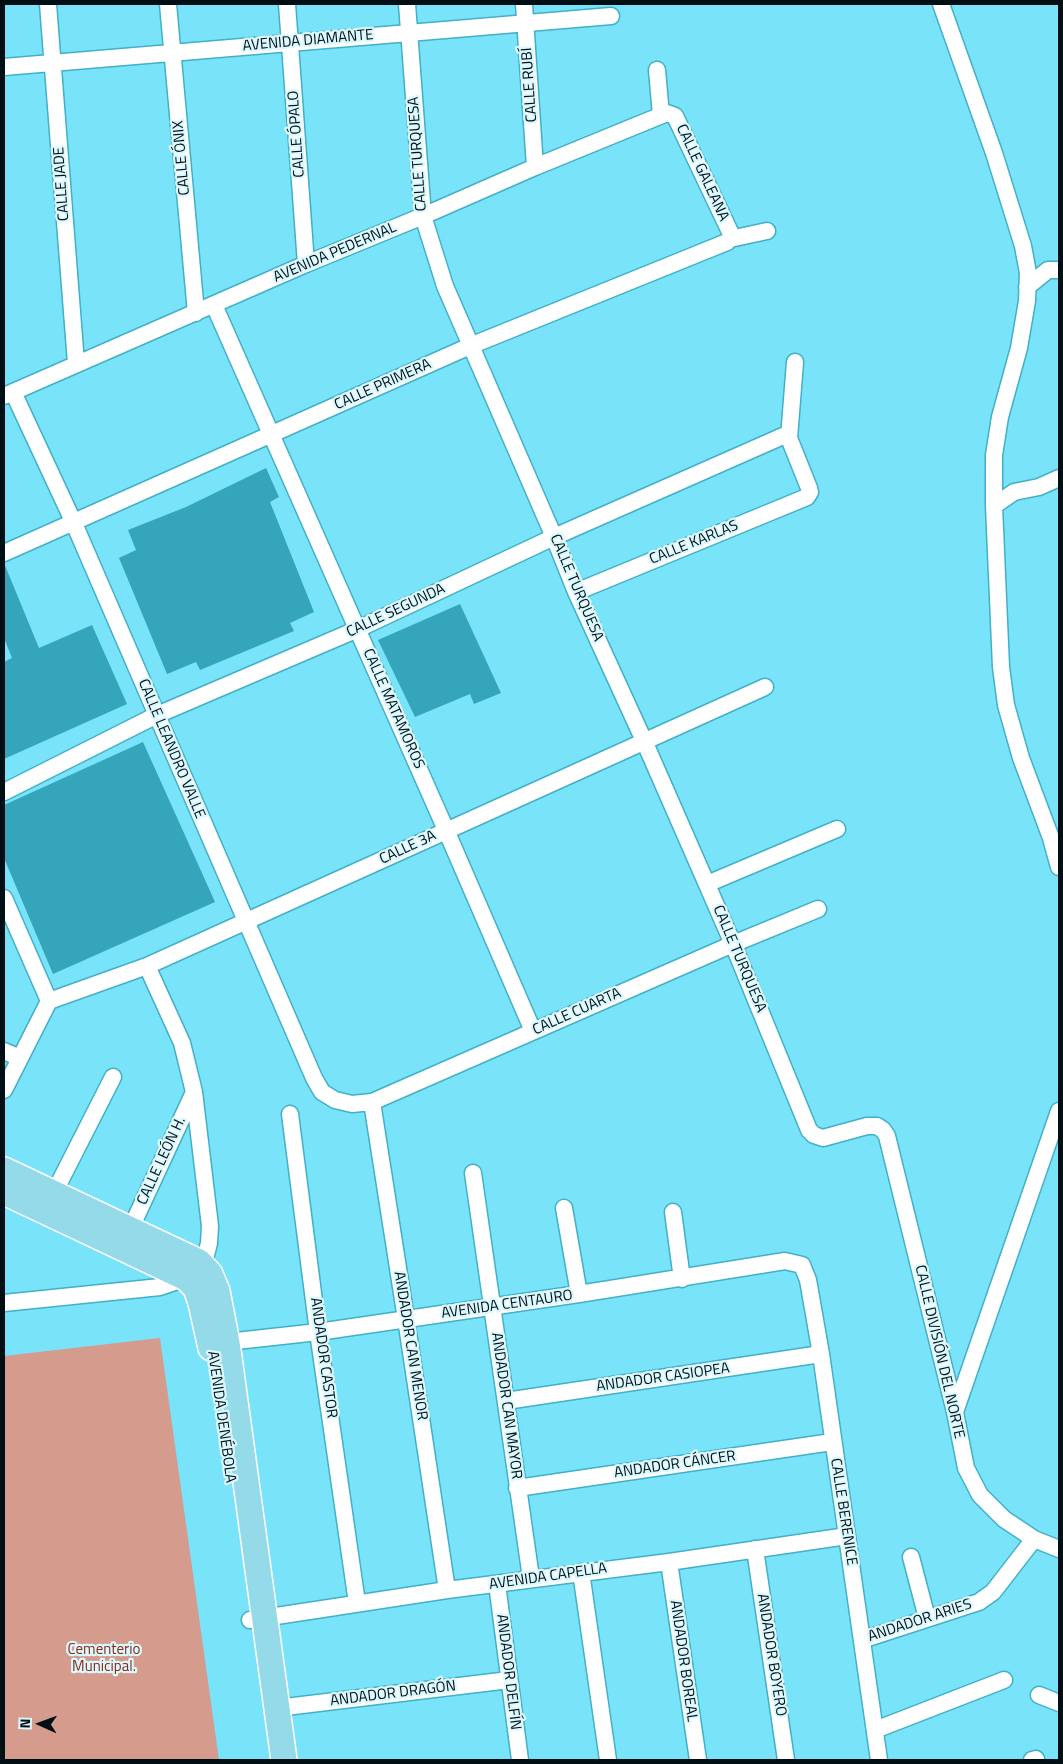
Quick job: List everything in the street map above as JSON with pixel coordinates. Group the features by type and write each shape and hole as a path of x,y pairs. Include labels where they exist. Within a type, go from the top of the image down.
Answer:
{"main road":[{"path":"4,1170 130,1230 192,1270"},
{"path":"4,1192 192,1270"},
{"name":"AVENIDA DENÉBOLA","path":"192,1270 196,1288 219,1343 257,1618 270,1760"},
{"name":"AVENIDA DENÉBOLA","path":"257,1618 277,1708 284,1760"}],"street":[{"name":"CALLE JADE","path":"48,4 76,364"},
{"name":"CALLE ÓNIX","path":"168,4 196,313"},
{"name":"CALLE ÓPALO","path":"287,4 306,264"},
{"name":"CALLE TURQUESA","path":"407,4 423,216 444,286 554,537 576,592 645,742 733,944 809,1130 817,1137 832,1136 867,1126"},
{"name":"CALLE RUBÍ","path":"524,4 535,167"},
{"path":"941,4 994,153 1023,246 1028,274 1028,287 1019,348 1000,417 994,455 994,506 1001,667 1006,705 1021,758 1051,838 1059,867"},
{"name":"AVENIDA DIAMANTE","path":"4,67 611,16"},
{"name":"CALLE GALEANA","path":"657,70 664,114 675,116 731,234 730,239"},
{"name":"AVENIDA PEDERNAL","path":"8,394 306,264 664,114"},
{"name":"CALLE PRIMERA","path":"4,553 470,346 727,242 730,239 767,231"},
{"path":"1028,287 1048,270 1059,270"},
{"name":"CALLE MATAMOROS","path":"214,305 358,629 532,1031"},
{"path":"789,438 795,362"},
{"name":"CALLE LEANDRO VALLE","path":"8,394 73,521 314,1078 322,1092 336,1100"},
{"name":"CALLE SEGUNDA","path":"4,792 157,716 358,629 554,537 784,436 789,438"},
{"name":"CALLE KARLAS","path":"576,592 807,496 810,492 809,488 789,438"},
{"path":"994,506 1014,492 1039,487 1059,478"},
{"name":"CALLE 3A","path":"49,1001 147,966 765,688"},
{"path":"707,884 837,829"},
{"path":"4,898 49,1001 4,1090"},
{"name":"CALLE CUARTA","path":"336,1100 352,1104 372,1102 733,944 818,909"},
{"path":"4,1303 160,1287 192,1270 206,1255 210,1243 210,1226 194,1092 182,1043 147,966"},
{"path":"4,1050 20,1058"},
{"path":"54,1193 113,1077"},
{"name":"CALLE LEÓN H.","path":"130,1230 194,1092"},
{"name":"ANDADOR CAN MENOR","path":"372,1102 446,1590"},
{"path":"955,1412 1059,1111"},
{"name":"ANDADOR CASTOR","path":"290,1114 318,1332 358,1603"},
{"name":"CALLE DIVISIÓN DEL NORTE","path":"867,1126 877,1126 883,1130 890,1146 955,1412 966,1468 980,1495 1004,1519 1034,1539 1059,1549"},
{"name":"ANDADOR CAN MAYOR","path":"473,1173 531,1578"},
{"path":"564,1208 579,1294"},
{"path":"673,1212 682,1279"},
{"name":"AVENIDA CENTAURO","path":"219,1343 318,1332 492,1307 682,1279 785,1261 802,1265"},
{"name":"CALLE BERENICE","path":"802,1265 808,1280 820,1354 879,1760"},
{"name":"ANDADOR CASIOPEA","path":"506,1401 820,1354"},
{"name":"ANDADOR CÁNCER","path":"517,1488 832,1442"},
{"name":"AVENIDA CAPELLA","path":"257,1618 531,1578 669,1562 847,1536"},
{"name":"ANDADOR ARIES","path":"862,1640 979,1602 993,1592 1034,1539"},
{"name":"ANDADOR BOYERO","path":"755,1549 786,1760"},
{"path":"911,1557 926,1618"},
{"name":"ANDADOR BOREAL","path":"669,1562 698,1760"},
{"path":"581,1572 608,1760"},
{"name":"ANDADOR DELFÍN","path":"497,1584 520,1760"},
{"name":"ANDADOR DRAGÓN","path":"277,1708 509,1680"},
{"path":"875,1730 1004,1680"},
{"path":"1039,1695 1059,1704"}],"green space":[{"name":"Cementerio Municipal.","path":"160,1338 219,1760 4,1760 4,1356"}],"building":[{"path":"266,468 279,497 270,502 314,612 290,623 294,631 200,670 196,662 167,674 119,558 136,550 128,530 186,507"},
{"path":"4,563 39,648 92,625 127,704 4,759 4,662 12,658 4,638"},
{"path":"460,604 501,693 474,704 470,694 415,717 378,640"},
{"path":"143,742 215,902 53,974 4,858 4,805"}]}
